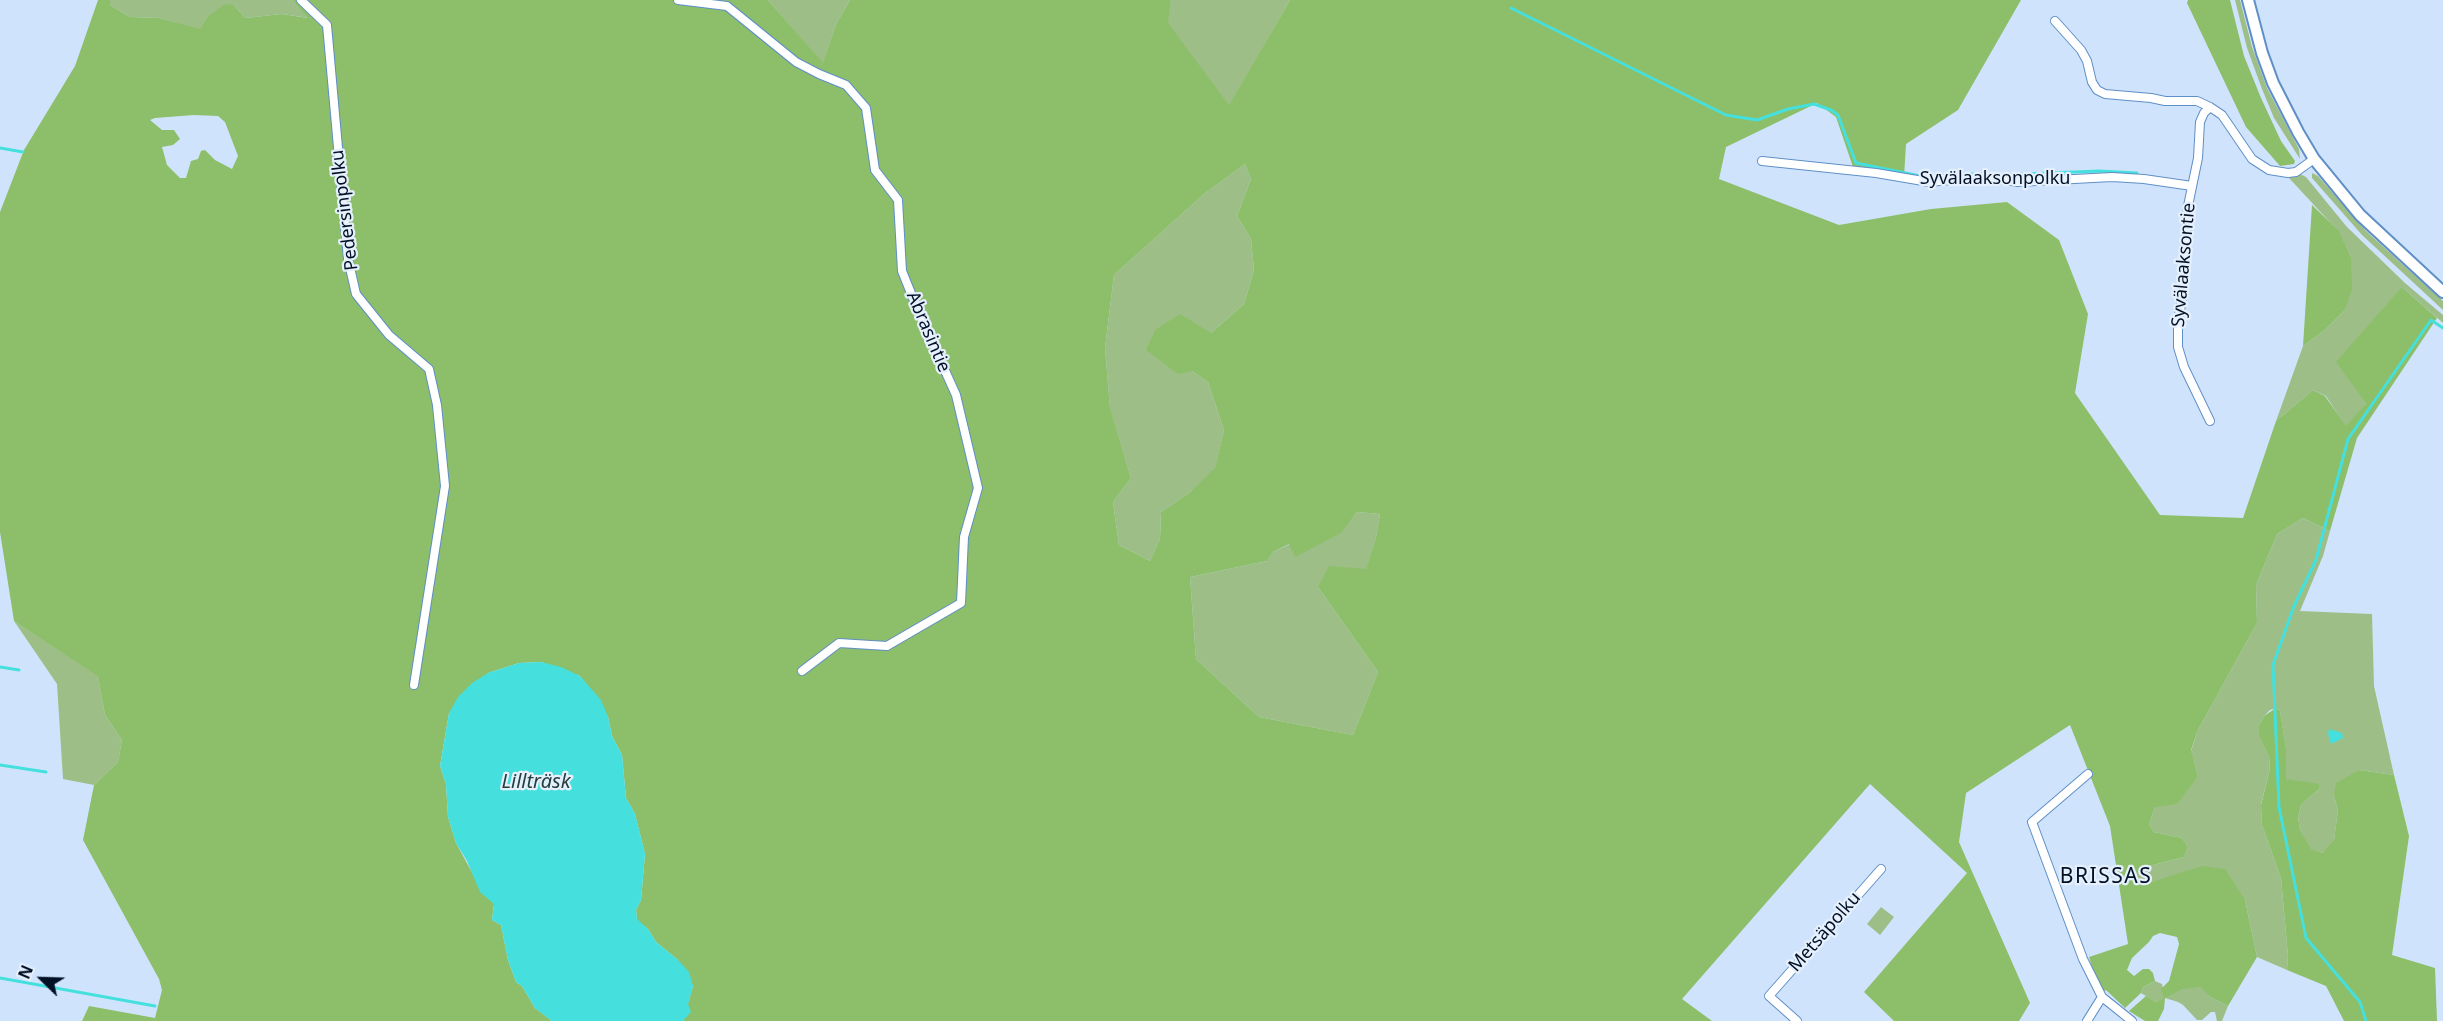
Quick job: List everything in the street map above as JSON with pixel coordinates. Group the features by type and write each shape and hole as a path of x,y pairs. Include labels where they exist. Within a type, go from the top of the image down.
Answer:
{"main road":[{"path":"2248,0 2262,53 2273,83 2314,159 2360,215 2443,292"}],"street":[{"name":"Pedersinpolku","path":"301,0 327,25 348,259 356,294 389,335 429,369 437,405 445,486 414,685"},
{"name":"Abrasintie","path":"678,0 727,6 796,62 846,85 866,108 875,170 898,200 902,271 956,395 978,488 964,537 962,603 887,646 839,643 802,671"},
{"path":"2055,21 2081,50 2097,90 2105,94 2165,101 2197,101 2210,106 2222,115 2252,159 2269,171 2296,172 2314,159"},
{"name":"Syvälaaksontie","path":"2210,106 2200,122 2198,158 2186,227 2182,300 2178,320 2178,347 2184,367 2210,421"},
{"name":"Syvälaaksonpolku","path":"1762,161 1876,173 1929,183 1962,179 1994,178 2018,182 2112,177 2192,186"},
{"path":"2088,774 2032,822 2083,959 2102,997 2132,1021"},
{"name":"Metsäpolku","path":"1797,1021 1769,996 1881,869"},
{"path":"2087,1021 2102,997"}],"shaded area":[{"path":"98,0 110,0 110,5 130,17 159,18 200,29 207,17 225,4 234,5 245,18 282,14 308,18 292,0 768,0 823,63 836,24 850,0 1171,0 1168,23 1229,105 1290,0 2021,0 1958,110 1906,144 1904,177 1853,167 1836,117 1817,103 1726,147 1719,179 1839,225 1931,209 2007,202 2059,240 2088,314 2075,393 2160,515 2243,518 2276,421 2313,390 2325,396 2346,426 2366,403 2336,362 2402,287 2437,318 2357,438 2330,531 2303,518 2277,534 2256,585 2257,623 2198,730 2191,750 2198,776 2177,804 2155,807 2149,824 2154,832 2182,838 2188,847 2184,857 2145,867 2138,872 2138,880 2145,884 2202,866 2225,869 2245,900 2257,957 2228,1006 2210,997 2201,987 2182,989 2165,998 2164,1009 2158,1021 2145,1021 2129,1011 2146,996 2156,1002 2164,998 2161,989 2169,981 2179,944 2177,937 2160,933 2153,936 2132,958 2127,970 2134,976 2143,969 2149,969 2155,981 2143,987 2141,993 2125,1008 2106,990 2103,992 2097,983 2089,957 2128,944 2110,826 2070,725 1966,793 1959,842 2030,1003 2019,1021 1894,1021 1864,992 1967,873 1870,784 1682,999 1712,1021 683,1021 693,986 678,960 656,942 648,929 637,920 636,910 641,900 645,854 635,814 626,798 622,755 612,736 608,717 580,676 541,662 519,663 488,673 449,713 440,766 446,784 448,817 456,843 474,876 494,904 492,920 501,925 508,960 516,982 522,986 535,1008 552,1021 82,1021 89,1006 155,1018 162,990 159,979 83,840 94,785 118,762 122,740 105,715 98,676 14,621 0,532 0,212 24,150 75,66","holes":["194,115 218,116 225,122 238,156 232,169 215,160 205,150 201,151 198,159 191,161 186,178 180,178 167,165 162,147 173,145 180,139 174,130 162,130 150,120","1245,164 1251,179 1237,216 1251,239 1254,270 1244,304 1211,333 1180,314 1155,330 1146,350 1178,374 1192,371 1208,382 1224,430 1215,468 1189,493 1161,512 1160,539 1150,561 1119,545 1113,502 1131,478 1110,408 1105,348 1114,275 1204,194","1357,512 1380,514 1366,569 1329,566 1318,587 1378,672 1353,735 1259,717 1196,659 1190,577 1267,561 1273,552 1289,544 1295,557 1341,533"]},
{"path":"110,0 292,0 309,18 282,14 245,18 234,5 207,17 200,30 159,18 130,17 110,5"},
{"path":"768,0 850,0 836,24 823,64"},
{"path":"1171,0 1290,0 1229,106 1167,23"},
{"path":"2188,0 2230,0 2244,56 2261,98 2281,141 2295,161 2294,164 2280,166 2246,127 2187,3"},
{"path":"2235,0 2240,0 2252,47 2267,88 2299,149 2300,159 2274,118 2262,89 2247,48"},
{"path":"1245,164 1251,179 1237,216 1251,239 1254,270 1244,304 1211,333 1192,371 1208,382 1224,430 1215,469 1189,493 1161,512 1160,539 1150,561 1119,545 1113,502 1131,478 1110,409 1105,348 1114,275 1204,194"},
{"path":"2312,173 2318,176 2366,231 2443,301 2443,310 2362,235 2312,178"},
{"path":"2300,174 2306,177 2347,227 2405,283 2443,315 2443,323 2402,287 2366,403 2346,427 2326,396 2313,390 2276,421 2303,346 2325,330 2344,311 2351,257 2339,232 2289,178"},
{"path":"2312,205 2339,231 2351,257 2352,290 2344,311 2325,330 2303,346"},
{"path":"1357,512 1380,514 1366,570 1318,587 1378,672 1353,735 1259,717 1196,659 1190,577 1267,561 1273,552 1290,544 1295,556 1340,533"},
{"path":"2303,518 2330,531 2323,556 2300,611 2372,614 2374,686 2394,775 2359,770 2334,796 2338,810 2334,840 2329,849 2323,853 2310,849 2300,830 2298,817 2301,805 2319,789 2286,779 2286,749 2280,711 2276,708 2270,710 2259,725 2259,734 2269,757 2270,769 2261,804 2262,825 2281,878 2288,956 2287,970 2257,957 2245,900 2173,876 2145,884 2138,880 2137,872 2145,867 2184,857 2188,847 2182,838 2154,832 2149,824 2155,807 2198,776 2191,751 2198,730 2257,623 2256,585 2277,534"},
{"path":"14,621 98,675 105,715 122,740 118,762 94,785 63,779 57,684"},
{"path":"2276,708 2280,711 2286,748 2286,779 2319,784 2319,789 2301,805 2298,817 2300,830 2311,849 2323,853 2334,840 2338,810 2334,796 2336,783 2359,770 2394,775 2409,836 2392,955 2435,968 2437,1021 2344,1021 2326,986 2287,970 2288,956 2281,878 2262,825 2261,805 2270,769 2269,757 2259,735 2259,725 2264,716"},
{"path":"1881,907 1894,917 1880,935 1867,924"},
{"path":"2155,981 2162,984 2163,988 2202,987 2210,997 2228,1006 2222,1021 2217,1021 2215,1012 2211,1012 2202,1020 2197,1020 2178,1002 2165,998 2156,1002 2141,993 2143,987"}],"water":[{"name":"Lillträsk","path":"541,662 561,667 580,676 601,700 608,717 612,736 622,755 626,798 635,814 645,854 641,900 636,910 637,919 648,929 656,942 689,972 693,986 688,1004 691,1012 683,1021 552,1021 549,1019 535,1008 522,986 516,982 508,960 501,925 492,920 494,904 480,892 467,861 456,843 448,817 446,784 440,766 449,713 458,697 472,683 488,673 519,663"},
{"path":"2329,729 2342,733 2343,738 2331,744"}],"waterway":[{"path":"1511,8 1726,115 1757,120 1788,109 1814,104 1831,110 1838,115 1856,163 1930,178 1956,174 1984,174"},
{"path":"0,148 23,152"},
{"path":"1999,175 2099,171 2137,173"},
{"path":"2366,1021 2360,1002 2306,938 2279,807 2273,665 2294,606 2316,560 2348,439 2431,320 2443,328"},
{"path":"0,667 19,670"},
{"path":"0,765 46,772"},
{"path":"0,978 155,1006"}],"district":[{"name":"BRISSAS","path":"2106,877"}]}
